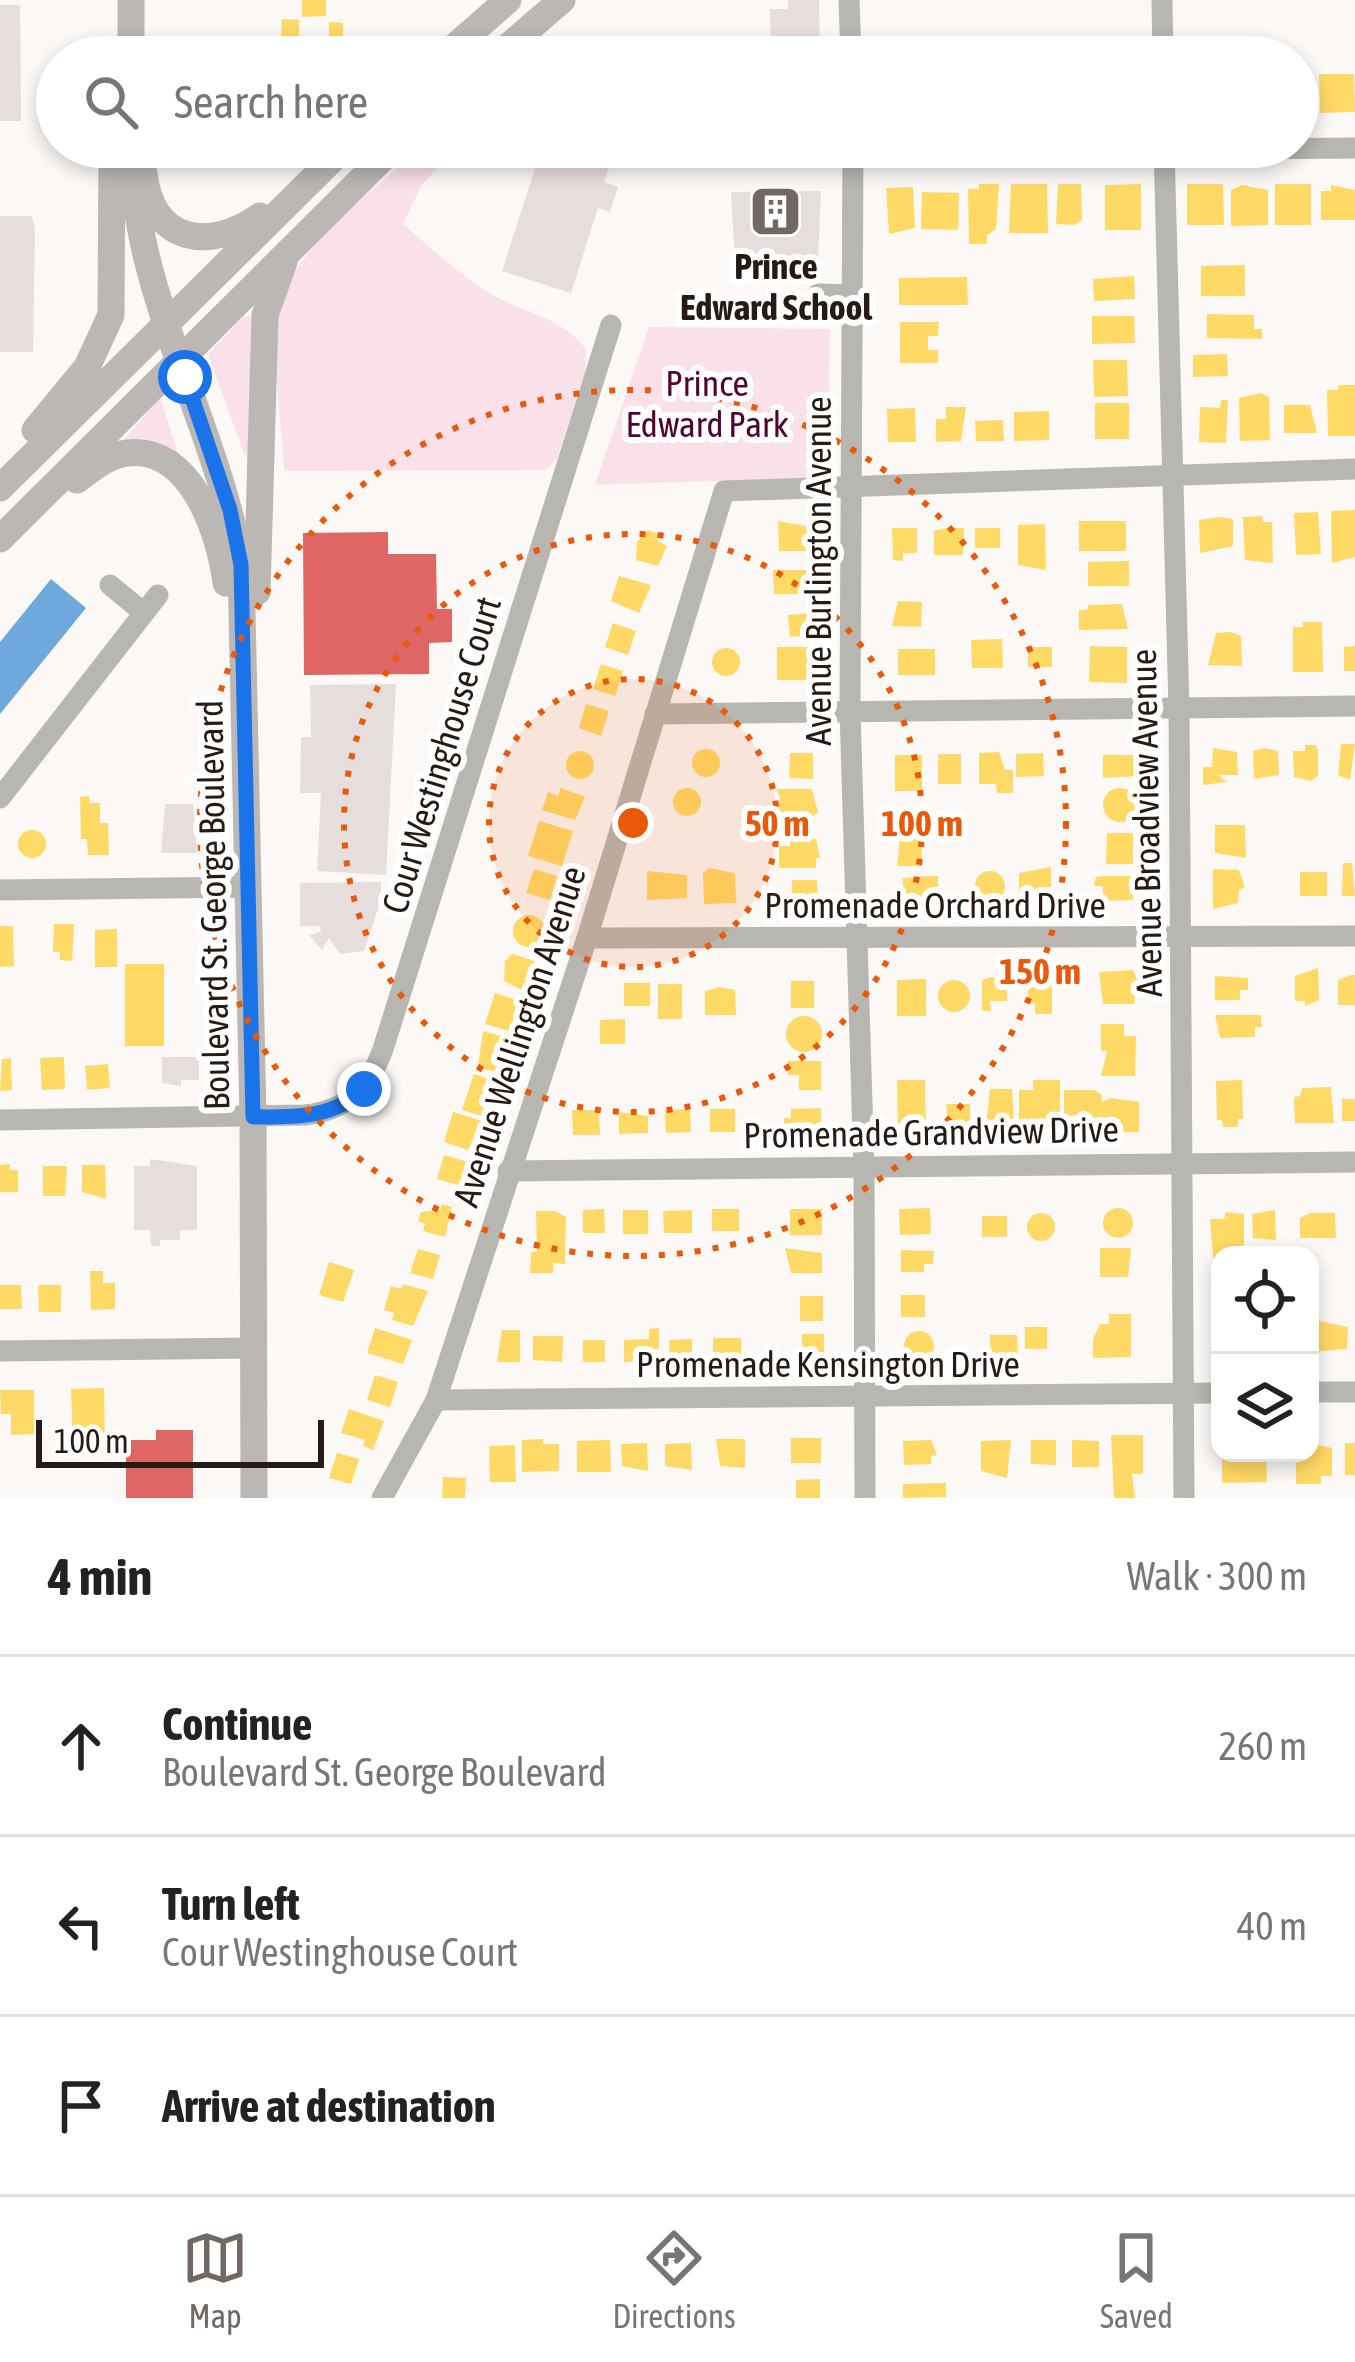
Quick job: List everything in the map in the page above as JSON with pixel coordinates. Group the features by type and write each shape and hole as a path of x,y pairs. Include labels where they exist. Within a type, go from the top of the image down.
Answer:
{"main road":[{"path":"131,0 131,36"},
{"path":"467,36 508,0"},
{"path":"520,36 562,0"},
{"path":"0,471 77,382 106,333 113,296 112,168"},
{"name":"Boulevard St. George Boulevard","path":"134,168 139,239 236,534 253,1117 254,1498"},
{"path":"147,168 152,206 172,227 202,238 241,229 320,168"},
{"path":"0,488 323,168"},
{"path":"0,539 372,168"},
{"path":"246,758 263,501 265,315 293,244"},
{"path":"24,516 115,455 153,455 185,478 204,508 224,571 246,758"}],"street":[{"path":"849,0 850,36"},
{"path":"1162,0 1162,36"},
{"path":"1319,148 1355,148"},
{"name":"Avenue Burlington Avenue","path":"853,168 850,711 864,1168 865,1498"},
{"name":"Avenue Broadview Avenue","path":"1164,168 1179,708 1184,1498"},
{"path":"818,294 851,295"},
{"name":"Cour Westinghouse Court","path":"0,1120 317,1114 343,1106 364,1089 377,1065 611,325"},
{"path":"848,487 1355,469"},
{"name":"Avenue Wellington Avenue","path":"382,1498 436,1400 587,938 724,491 848,487"},
{"path":"0,798 151,604 110,585"},
{"path":"655,714 1355,706"},
{"path":"0,890 248,887"},
{"name":"Promenade Orchard Drive","path":"587,938 1355,936"},
{"name":"Promenade Grandview Drive","path":"508,1171 1183,1160 1355,1162"},
{"path":"0,1351 253,1348"},
{"path":"1319,1392 1355,1392"},
{"name":"Promenade Kensington Drive","path":"436,1400 1211,1393"}],"green space":[{"path":"398,168 437,168 421,186 403,224 475,284 565,329 586,349 585,372 557,459 546,470 284,471 278,313 298,267 336,222"},
{"path":"244,316 255,317 248,464 208,354"},
{"name":"Prince Edward Park","path":"649,327 830,329 827,477 595,485"},
{"path":"159,399 178,454 149,442 123,441"}],"building: Homes":[{"path":"302,0 326,0 326,16 302,17"},
{"path":"282,19 299,20 299,36 281,36"},
{"path":"329,22 343,23 343,36 329,36"},
{"path":"1319,74 1354,74 1355,112 1320,113"},
{"path":"979,184 999,184 996,229 987,235 987,244 969,244 968,189 979,189"},
{"path":"1011,184 1047,184 1048,233 1009,233"},
{"path":"1058,184 1081,184 1082,220 1074,225 1056,224"},
{"path":"1141,184 1141,230 1105,230 1105,185"},
{"path":"1187,184 1223,184 1224,225 1187,225"},
{"path":"1275,184 1311,184 1311,225 1275,225"},
{"path":"1242,185 1268,190 1268,225 1231,226 1231,190"},
{"path":"1331,185 1355,190 1355,220 1321,220 1321,191 1331,191"},
{"path":"913,187 915,228 889,234 886,188"},
{"path":"922,192 959,193 958,230 921,229"},
{"path":"1245,265 1245,296 1201,296 1201,266"},
{"path":"1134,276 1135,299 1094,301 1093,279"},
{"path":"967,277 968,305 899,305 899,278"},
{"path":"1207,314 1254,315 1254,329 1262,329 1262,339 1207,338"},
{"path":"1092,316 1134,316 1135,343 1092,344"},
{"path":"900,322 939,322 938,336 928,336 928,350 938,350 938,363 900,363"},
{"path":"1227,354 1228,376 1193,377 1193,355"},
{"path":"1093,360 1127,360 1128,396 1094,397"},
{"path":"1338,385 1355,385 1355,436 1328,436 1327,390 1338,390"},
{"path":"1261,393 1269,397 1270,440 1240,441 1239,398"},
{"path":"1221,400 1228,400 1226,443 1199,442 1200,407 1220,408"},
{"path":"1095,403 1129,403 1129,439 1095,439"},
{"path":"1284,405 1310,405 1317,433 1284,433"},
{"path":"946,407 966,407 961,441 936,442 936,419 946,419"},
{"path":"915,408 916,442 888,442 887,409"},
{"path":"1049,411 1049,440 1014,441 1014,412"},
{"path":"1003,420 1004,441 976,441 975,421"},
{"path":"1355,510 1355,557 1332,563 1331,511"},
{"path":"1318,512 1321,554 1296,555 1294,513"},
{"path":"1262,516 1263,522 1272,522 1273,563 1245,560 1243,517"},
{"path":"1233,519 1233,546 1200,553 1199,520"},
{"path":"778,521 811,527 810,551 779,551"},
{"path":"1079,521 1126,521 1126,551 1079,551"},
{"path":"1045,524 1046,570 1018,565 1018,525"},
{"path":"892,528 917,528 917,553 903,553 903,561 893,560"},
{"path":"964,528 963,555 934,555 934,531"},
{"path":"975,528 1000,528 1000,548 975,548"},
{"path":"648,530 659,534 657,540 667,546 658,566 636,560 637,542"},
{"path":"1129,561 1129,586 1088,586 1088,562"},
{"path":"773,570 812,570 813,594 774,594"},
{"path":"619,576 651,585 639,613 611,601"},
{"path":"898,601 922,602 921,627 892,626"},
{"path":"1122,604 1128,629 1079,630 1079,610 1087,610 1088,605"},
{"path":"811,613 813,635 790,637 788,615"},
{"path":"1303,622 1322,622 1323,672 1293,672 1293,627 1303,627"},
{"path":"613,623 636,631 628,655 605,647"},
{"path":"1216,633 1241,636 1242,666 1208,665"},
{"path":"1002,639 1003,668 972,668 971,640"},
{"path":"1090,646 1127,647 1127,683 1089,682"},
{"path":"1355,646 1355,671 1344,671 1344,647"},
{"path":"777,647 812,647 812,680 777,680"},
{"path":"1028,647 1052,647 1052,667 1028,667"},
{"path":"726,648 736,652 740,662 736,672 726,676 716,672 712,662 716,652"},
{"path":"898,649 935,649 935,675 898,675"},
{"path":"601,664 623,671 615,696 593,689"},
{"path":"586,704 609,711 601,736 579,728"},
{"path":"1341,744 1355,744 1350,780 1338,775"},
{"path":"1305,745 1316,745 1318,751 1318,776 1311,781 1294,777 1293,751 1305,751"},
{"path":"1213,748 1237,752 1238,775 1218,775 1227,782 1203,785 1203,767 1212,767"},
{"path":"706,749 716,753 720,763 716,773 706,777 696,773 692,763 696,753"},
{"path":"580,751 590,755 594,765 590,775 580,779 570,775 566,765 570,755"},
{"path":"1253,751 1278,751 1279,775 1254,779"},
{"path":"999,752 1005,770 1013,770 1013,793 997,793 996,784 979,784 979,753"},
{"path":"790,753 813,753 813,779 789,778"},
{"path":"1043,753 1044,776 1016,777 1016,754"},
{"path":"938,754 961,754 961,784 938,784"},
{"path":"895,755 922,755 922,791 895,791"},
{"path":"1103,755 1135,755 1136,776 1103,778"},
{"path":"561,788 585,797 575,820 542,810 548,792 558,796"},
{"path":"687,788 697,792 701,802 697,812 687,816 677,812 673,802 677,792"},
{"path":"1120,788 1132,793 1137,805 1132,817 1120,822 1108,817 1103,805 1108,793"},
{"path":"776,789 812,789 818,812 812,817 776,817 780,797"},
{"path":"89,796 90,803 100,803 100,823 108,823 109,855 88,855 87,839 81,839 80,797"},
{"path":"539,821 573,831 562,866 528,856"},
{"path":"1215,825 1245,825 1246,858 1215,853"},
{"path":"32,830 42,834 46,844 42,854 32,858 22,854 18,844 22,834"},
{"path":"1107,833 1133,833 1133,864 1106,864"},
{"path":"900,838 921,838 922,866 897,866"},
{"path":"790,839 816,839 820,858 816,858 816,868 779,868 779,846 790,846"},
{"path":"1343,863 1352,863 1355,896 1342,896"},
{"path":"1051,867 1051,897 1019,897 1019,873"},
{"path":"709,868 735,873 736,903 704,904 703,873"},
{"path":"534,869 557,876 550,900 526,893"},
{"path":"1213,869 1239,870 1245,887 1239,890 1238,903 1213,909"},
{"path":"647,871 687,875 687,898 647,900"},
{"path":"990,871 1005,886 990,901 975,886"},
{"path":"1300,872 1327,872 1327,896 1300,896"},
{"path":"938,876 938,891 924,891 924,902 903,902 903,878"},
{"path":"1133,876 1133,900 1103,901 1103,886 1094,886 1096,877"},
{"path":"792,880 817,880 818,904 792,904"},
{"path":"529,915 540,920 545,931 540,942 529,947 518,942 513,931 518,920"},
{"path":"54,924 74,924 72,961 60,960 60,952 53,952"},
{"path":"0,926 13,926 14,966 0,967"},
{"path":"117,929 117,967 95,967 95,930"},
{"path":"512,954 535,961 526,992 504,981 505,961"},
{"path":"125,964 164,964 164,1046 125,1046"},
{"path":"1318,968 1319,1000 1305,1006 1305,1001 1295,1001 1295,976"},
{"path":"1133,970 1138,982 1134,1004 1103,1004 1099,972"},
{"path":"1355,975 1355,1005 1338,1005 1338,980"},
{"path":"1215,976 1248,978 1248,990 1240,990 1240,1000 1215,1000"},
{"path":"1028,978 1052,979 1052,1014 1035,1014 1035,1003 1028,1003"},
{"path":"926,979 926,1016 897,1016 897,980"},
{"path":"954,980 965,985 970,996 965,1007 954,1012 943,1007 938,996 943,985"},
{"path":"982,980 1007,980 1007,1001 990,1001 991,1011 982,1011"},
{"path":"791,981 814,981 814,1008 791,1008"},
{"path":"624,983 650,983 650,1006 624,1006"},
{"path":"658,984 682,984 682,1019 658,1019"},
{"path":"735,990 736,1015 705,1015 705,991"},
{"path":"495,993 520,1001 513,1032 485,1024"},
{"path":"1215,1015 1261,1015 1262,1027 1255,1027 1255,1037 1220,1038"},
{"path":"804,1016 817,1021 822,1034 817,1047 804,1052 791,1047 786,1034 791,1021"},
{"path":"625,1019 625,1044 600,1044 600,1020"},
{"path":"1101,1024 1124,1024 1124,1036 1136,1036 1135,1076 1101,1076 1107,1051 1101,1051"},
{"path":"483,1031 511,1039 497,1073 478,1067"},
{"path":"64,1057 65,1089 42,1090 40,1058"},
{"path":"11,1058 12,1090 0,1091 2,1059"},
{"path":"788,1061 821,1061 821,1090 799,1090 799,1075 788,1075"},
{"path":"108,1064 110,1088 87,1090 85,1066"},
{"path":"474,1074 492,1080 485,1117 462,1110"},
{"path":"897,1080 925,1080 926,1131 898,1132"},
{"path":"1033,1080 1060,1080 1060,1126 1019,1126 1019,1090 1033,1090"},
{"path":"1242,1080 1243,1119 1238,1119 1238,1127 1223,1127 1222,1120 1217,1120 1216,1081"},
{"path":"1331,1087 1334,1123 1295,1123 1294,1097 1300,1096 1302,1088"},
{"path":"990,1089 1012,1089 1014,1125 986,1126"},
{"path":"1064,1090 1094,1090 1101,1094 1102,1102 1111,1098 1139,1102 1139,1132 1093,1133 1092,1114 1064,1116"},
{"path":"1342,1099 1355,1099 1355,1121 1342,1121"},
{"path":"946,1104 970,1104 970,1126 954,1126 949,1133"},
{"path":"821,1108 821,1131 784,1132 784,1118 791,1118 791,1109"},
{"path":"690,1109 691,1132 666,1133 665,1110"},
{"path":"710,1109 735,1109 735,1132 710,1132"},
{"path":"572,1110 599,1110 600,1135 573,1135"},
{"path":"453,1112 482,1121 468,1150 444,1142"},
{"path":"619,1112 648,1116 648,1133 619,1134"},
{"path":"444,1155 468,1162 461,1186 437,1179"},
{"path":"10,1164 10,1170 18,1170 18,1192 0,1192 0,1165"},
{"path":"82,1165 105,1165 106,1199 82,1192"},
{"path":"43,1166 67,1166 65,1196 43,1196"},
{"path":"442,1204 452,1207 445,1237 423,1231 425,1224 418,1221 421,1212 440,1210"},
{"path":"930,1208 931,1234 900,1235 899,1209"},
{"path":"1118,1208 1129,1212 1133,1223 1129,1234 1118,1238 1107,1234 1103,1223 1107,1212"},
{"path":"604,1209 605,1233 583,1233 583,1210"},
{"path":"712,1209 739,1209 739,1231 712,1231"},
{"path":"790,1209 822,1209 822,1235 790,1235"},
{"path":"623,1210 648,1210 648,1234 623,1234"},
{"path":"692,1210 692,1233 664,1233 663,1211"},
{"path":"1275,1210 1276,1240 1253,1238 1252,1214"},
{"path":"536,1211 555,1211 566,1217 565,1264 553,1263 553,1273 530,1273 531,1252 537,1252"},
{"path":"1226,1212 1244,1214 1244,1246 1212,1246 1210,1219 1224,1219"},
{"path":"1041,1213 1051,1217 1055,1227 1051,1237 1041,1241 1031,1237 1027,1227 1031,1217"},
{"path":"1335,1213 1336,1238 1300,1238 1300,1218"},
{"path":"982,1216 1007,1216 1007,1237 982,1237"},
{"path":"785,1248 822,1253 822,1273 791,1273"},
{"path":"1100,1248 1131,1248 1128,1277 1100,1277"},
{"path":"418,1249 440,1255 433,1279 410,1273"},
{"path":"901,1250 934,1251 933,1264 924,1264 924,1272 901,1272"},
{"path":"329,1262 354,1270 343,1302 319,1295"},
{"path":"90,1271 103,1271 103,1283 115,1283 115,1309 91,1310"},
{"path":"403,1284 428,1291 413,1326 392,1320 394,1313 384,1310 391,1286 401,1289"},
{"path":"0,1285 21,1285 22,1309 0,1309"},
{"path":"38,1285 61,1285 61,1312 39,1312"},
{"path":"901,1295 925,1295 925,1317 901,1317"},
{"path":"800,1296 823,1296 823,1321 800,1321"},
{"path":"1109,1314 1131,1314 1131,1357 1093,1358 1093,1339 1100,1324 1109,1324"},
{"path":"1319,1321 1348,1327 1347,1349 1319,1351"},
{"path":"1025,1327 1047,1327 1047,1349 1025,1349"},
{"path":"375,1328 412,1340 403,1364 367,1353"},
{"path":"659,1328 659,1349 650,1349 651,1361 624,1362 624,1340 649,1339 649,1329"},
{"path":"502,1330 520,1330 520,1362 497,1362"},
{"path":"919,1331 934,1346 919,1361 904,1346"},
{"path":"802,1334 824,1334 824,1359 802,1359"},
{"path":"990,1335 1017,1335 1018,1354 990,1354"},
{"path":"533,1336 563,1336 562,1362 533,1360"},
{"path":"713,1338 741,1338 742,1361 713,1361"},
{"path":"692,1339 692,1361 670,1361 669,1340"},
{"path":"583,1340 605,1340 605,1362 583,1362"},
{"path":"375,1375 398,1382 390,1407 367,1400"},
{"path":"104,1388 105,1452 73,1453 71,1389"},
{"path":"0,1390 34,1390 34,1434 11,1435 11,1414 1,1414"},
{"path":"349,1409 384,1421 373,1450 363,1446 365,1440 341,1433"},
{"path":"1111,1435 1143,1435 1143,1474 1132,1474 1135,1498 1114,1498"},
{"path":"791,1438 821,1438 821,1463 791,1463"},
{"path":"543,1439 543,1444 559,1444 559,1471 522,1472 522,1440"},
{"path":"716,1439 745,1439 745,1468 720,1466"},
{"path":"610,1440 611,1472 577,1472 577,1441"},
{"path":"931,1440 937,1455 931,1456 931,1464 904,1465 903,1441"},
{"path":"1011,1440 1007,1478 981,1471 981,1441"},
{"path":"1031,1440 1056,1440 1056,1465 1031,1464"},
{"path":"1072,1440 1099,1441 1099,1467 1072,1467"},
{"path":"647,1443 648,1471 622,1466 621,1444"},
{"path":"691,1443 692,1470 665,1466 665,1444"},
{"path":"1345,1443 1355,1443 1355,1475 1345,1475"},
{"path":"515,1445 516,1482 490,1482 489,1446"},
{"path":"1319,1445 1332,1448 1332,1476 1321,1476 1321,1484 1296,1484 1296,1462 1319,1462"},
{"path":"337,1453 359,1459 351,1484 329,1478"},
{"path":"1222,1462 1266,1462 1267,1482 1222,1483"},
{"path":"443,1477 466,1478 465,1498 442,1498"},
{"path":"820,1479 820,1498 796,1498 796,1480"},
{"path":"946,1483 946,1497 903,1498 903,1484"}],"building: Shops":[{"path":"388,532 388,554 436,554 437,609 452,609 452,642 429,643 429,674 304,675 303,533"},
{"path":"156,1430 193,1430 193,1498 126,1498 126,1440 156,1440"}],"building: Schools":[{"path":"51,579 86,608 0,714 0,642"}],"building: Other":[{"path":"788,0 819,0 820,36 771,36 770,9 788,9"},
{"path":"0,5 20,5 21,121 0,121"},
{"path":"535,168 609,168 604,182 618,187 610,212 598,208 571,293 502,271"},
{"name":"Prince Edward School","path":"821,191 818,259 735,260 731,192"},
{"path":"0,216 32,216 33,352 0,352"},
{"path":"396,684 386,875 317,871 321,793 300,793 301,737 311,737 310,685"},
{"path":"165,804 193,804 197,853 161,853"},
{"path":"381,882 381,900 364,951 340,954 329,938 322,950 309,935 321,932 320,926 300,926 300,883"},
{"path":"162,1057 199,1057 199,1080 181,1080 181,1086 162,1083"},
{"path":"150,1159 197,1166 197,1230 180,1230 180,1240 160,1240 160,1246 151,1246 150,1230 134,1230 134,1166 150,1166"}],"place":[{"name":"Prince Edward School","path":"776,211"}],"route":[{"path":"185,377 230,510 241,565 253,1117 330,1111 364,1089"}]}
